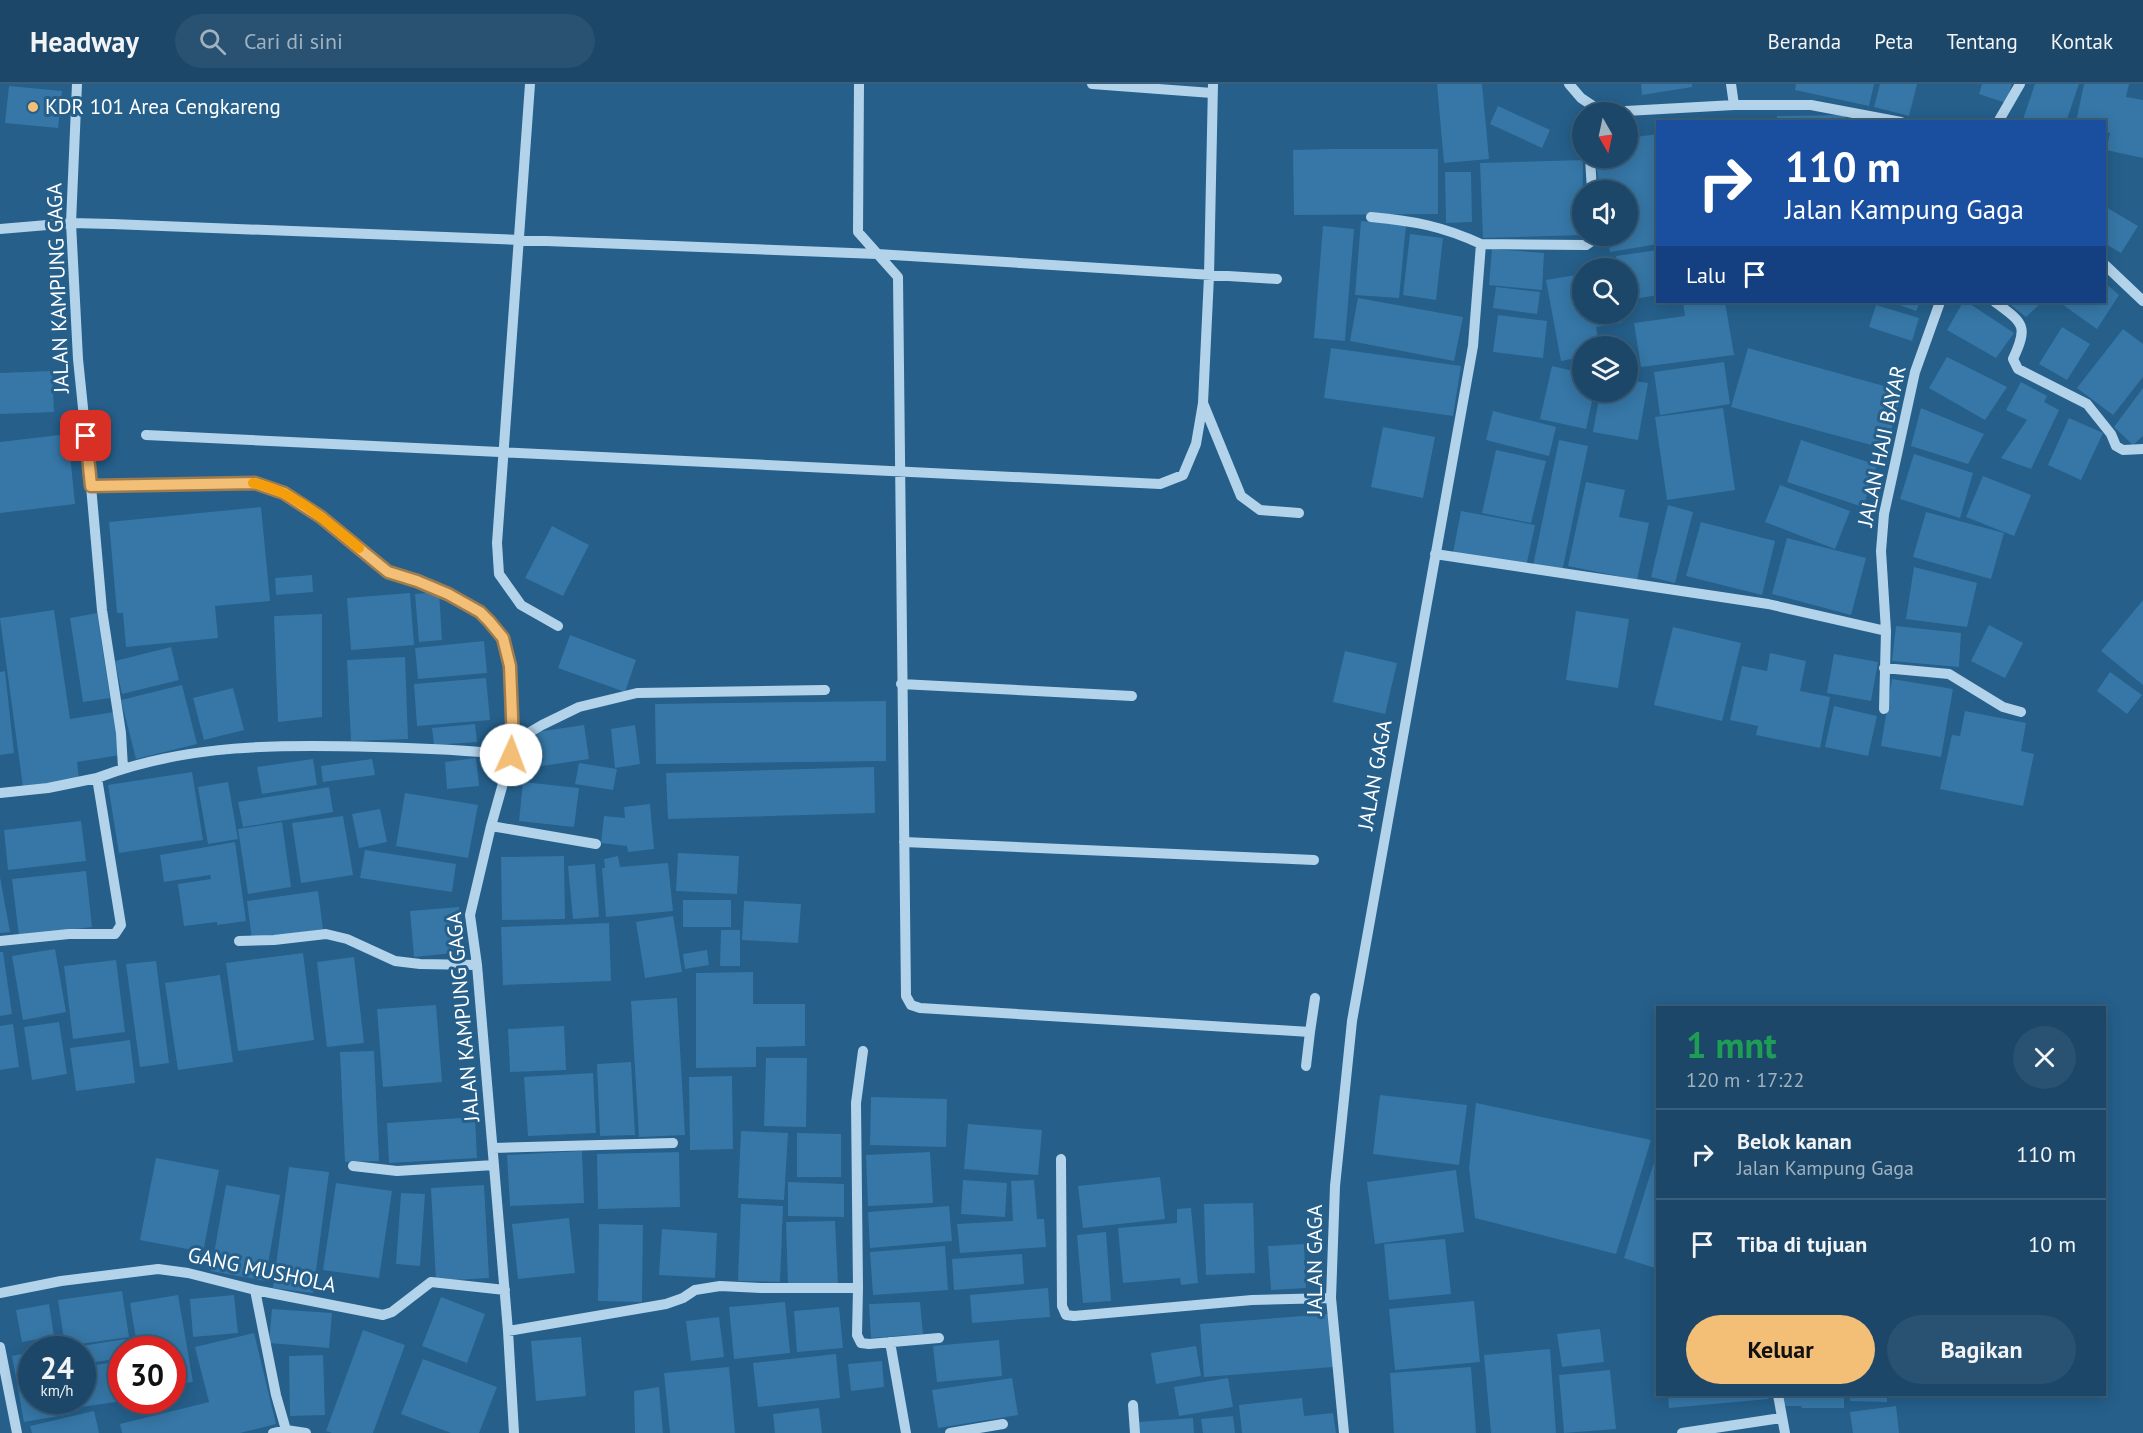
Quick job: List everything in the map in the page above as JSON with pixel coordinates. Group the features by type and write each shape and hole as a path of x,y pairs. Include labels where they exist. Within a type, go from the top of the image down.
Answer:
{"street":[{"name":"JALAN KAMPUNG GAGA","path":"77,84 71,222 78,359 91,486 255,483 284,493 321,517 388,572 448,594 480,612 503,638 510,666 513,742 470,915 477,965 505,1290 513,1433"},
{"path":"530,84 497,543 499,574 521,605 558,626"},
{"path":"859,84 858,232 898,277 906,996 911,1005 920,1008 1310,1032"},
{"path":"146,435 1160,484 1183,475 1196,444 1203,403 1209,276 1212,88 1092,84"},
{"path":"1569,84 1587,102"},
{"path":"1731,84 1734,105"},
{"path":"1999,120 2020,84"},
{"path":"1638,110 1734,105 1810,105 1890,120"},
{"path":"1371,217 1416,221 1453,231 1481,244 1572,245"},
{"path":"0,229 71,222 877,254 1277,279"},
{"name":"JALAN GAGA","path":"1344,1433 1332,1298 1335,1186 1352,1022 1473,346 1481,244"},
{"path":"2106,266 2143,301"},
{"name":"JALAN HAJI BAYAR","path":"1884,709 1886,631 1881,551 1884,514 1915,372 1940,303"},
{"path":"1996,303 2016,318 2023,331 2021,342 2013,359 2019,369 2087,404 2111,434 2116,446 2123,450 2143,449"},
{"path":"1203,403 1240,496 1260,510 1299,513"},
{"path":"91,486 102,610 121,733 123,768"},
{"path":"1435,554 1768,604 1886,631"},
{"path":"1884,668 1949,674 2003,707 2021,712"},
{"path":"901,684 1132,696"},
{"path":"513,742 579,707 637,693 825,690"},
{"path":"0,793 48,788 97,778 123,768 194,753 244,747 336,746 460,750 511,755"},
{"path":"0,941 69,934 115,934 121,925 97,778"},
{"path":"491,826 596,844"},
{"path":"904,842 1314,860"},
{"path":"239,941 274,940 326,934 346,939 395,961 477,965"},
{"path":"1306,1066 1315,998"},
{"path":"863,1051 856,1103 857,1335 861,1343 939,1338"},
{"path":"493,1148 673,1143"},
{"path":"1061,1159 1062,1306 1066,1315 1252,1300 1332,1298"},
{"path":"353,1166 397,1171 494,1165"},
{"name":"GANG MUSHOLA","path":"0,1293 61,1281 158,1269 188,1273 255,1290 382,1315 392,1312 431,1282 505,1290"},
{"path":"508,1331 666,1304 683,1298 695,1290 720,1286 858,1288"},
{"path":"255,1290 276,1395 286,1430"},
{"path":"890,1342 906,1433"},
{"path":"0,1347 17,1433"},
{"path":"1778,1396 1785,1433"},
{"path":"1134,1405 1135,1433"},
{"path":"1682,1433 1781,1418"},
{"path":"950,1433 1003,1424"},
{"path":"273,1433 286,1430 306,1433"}],"building":[{"path":"1437,84 1482,84 1489,159 1444,163"},
{"path":"1641,84 1692,84 1692,87 1642,95"},
{"path":"1796,84 1874,84 1869,106 1795,90"},
{"path":"1880,84 1917,84 1909,116 1874,107"},
{"path":"1982,84 2012,84 2006,103 1979,94"},
{"path":"2035,84 2079,84 2067,120 2023,120"},
{"path":"2084,84 2129,84 2126,97 2143,100 2143,158 2106,150 2110,133 2106,132 2106,120 2076,120"},
{"name":"KDR 101 Area Cengkareng","path":"9,86 62,91 58,128 5,123"},
{"path":"1498,106 1550,130 1542,148 1490,124"},
{"path":"1845,115 1845,120 1777,120 1777,116"},
{"path":"1656,134 1656,244 1610,252 1609,246 1638,246 1638,180 1598,180 1597,168 1638,168 1638,137"},
{"path":"1438,149 1438,214 1294,215 1293,150"},
{"path":"1572,160 1572,168 1583,168 1583,180 1572,180 1572,235 1483,238 1480,163"},
{"path":"1445,172 1471,172 1472,222 1446,223"},
{"path":"2106,207 2138,226 2121,253 2106,244"},
{"path":"1361,221 1406,225 1399,298 1355,295"},
{"path":"1323,226 1354,229 1345,341 1314,338"},
{"path":"1410,234 1443,238 1436,300 1403,295"},
{"path":"1492,249 1544,253 1542,290 1489,285"},
{"path":"1656,250 1656,295 1638,298 1638,258 1616,258 1616,256"},
{"path":"1572,276 1572,324 1615,324 1596,327 1597,336 1572,336 1572,359 1561,361 1546,280"},
{"path":"2106,284 2119,295 2097,329 2060,303 2106,303"},
{"path":"1496,287 1540,292 1537,314 1493,308"},
{"path":"1358,298 1463,317 1454,361 1350,341"},
{"path":"1683,303 1725,303 1734,355 1641,367 1638,336 1636,336 1634,324 1685,316"},
{"path":"1894,303 1920,303 1916,311"},
{"path":"1962,303 1969,303 2014,333 1996,358 1947,330"},
{"path":"2008,303 2041,303 2026,317"},
{"path":"1876,305 1919,318 1912,341 1869,327"},
{"path":"1498,315 1547,321 1543,358 1493,352"},
{"path":"2062,327 2090,344 2067,380 2039,364"},
{"path":"2123,329 2143,344 2143,377 2113,415 2077,388"},
{"path":"1331,348 1461,366 1453,416 1324,398"},
{"path":"1748,348 1902,391 1886,449 1731,407"},
{"path":"1947,357 2007,387 1985,420 1929,388"},
{"path":"1724,362 1730,404 1660,415 1654,372"},
{"path":"1552,366 1572,371 1572,402 1592,402 1586,429 1540,419"},
{"path":"52,371 54,412 0,414 0,373"},
{"path":"1638,382 1648,383 1638,440 1593,432 1598,402 1638,402"},
{"path":"2021,382 2047,396 2044,402 2059,410 2031,469 2001,458 2027,420 2006,410"},
{"path":"2143,388 2143,436 2133,445 2114,427"},
{"path":"1723,408 1735,490 1667,500 1655,417"},
{"path":"1921,408 1984,434 1968,464 1911,446"},
{"path":"1493,411 1556,427 1549,456 1486,440"},
{"path":"2069,418 2103,433 2081,480 2048,465"},
{"path":"1383,427 1435,437 1423,498 1371,487"},
{"path":"68,434 75,504 0,513 0,442"},
{"path":"1559,440 1588,446 1562,572 1533,566"},
{"path":"1801,440 1877,465 1863,507 1787,482"},
{"path":"1496,450 1546,461 1531,523 1482,513"},
{"path":"1914,454 1973,473 1960,518 1900,499"},
{"path":"1983,476 2031,495 2014,536 1966,517"},
{"path":"1586,482 1625,490 1619,517 1649,523 1637,580 1568,566"},
{"path":"1780,485 1850,511 1835,549 1765,522"},
{"path":"1668,505 1693,512 1675,583 1651,577"},
{"path":"261,507 270,601 215,606 218,638 126,647 123,613 117,613 109,522"},
{"path":"1461,511 1535,525 1526,567 1453,553"},
{"path":"1926,512 2004,533 1991,579 1913,557"},
{"path":"1701,522 1775,541 1762,595 1686,576"},
{"path":"552,526 589,545 563,596 525,578"},
{"path":"1787,538 1866,558 1851,615 1772,594"},
{"path":"1914,567 1977,583 1967,627 1906,619"},
{"path":"312,575 313,592 276,595 275,578"},
{"path":"439,592 442,640 419,642 415,594"},
{"path":"410,593 414,645 351,650 347,598"},
{"path":"2143,600 2143,685 2101,651"},
{"path":"54,610 70,719 114,712 120,755 77,762 79,779 23,787 0,618"},
{"path":"1576,611 1629,619 1618,688 1566,680"},
{"path":"97,613 110,698 83,702 70,618"},
{"path":"322,614 322,717 278,722 274,616"},
{"path":"1989,625 2023,643 2005,678 1971,661"},
{"path":"1896,626 1961,633 1959,667 1892,661"},
{"path":"1673,627 1741,643 1722,721 1654,705"},
{"path":"570,635 636,660 625,692 558,668"},
{"path":"484,641 487,673 418,679 415,648"},
{"path":"171,647 179,680 122,694 115,661"},
{"path":"1345,651 1397,663 1385,714 1333,702"},
{"path":"1770,653 1806,661 1800,691 1830,697 1820,748 1756,735 1758,726 1730,720 1742,666 1767,671"},
{"path":"1834,654 1878,662 1871,701 1827,693"},
{"path":"405,657 408,739 351,741 347,660"},
{"path":"5,671 14,753 0,755 0,672"},
{"path":"2110,672 2142,695 2127,714 2097,691"},
{"path":"486,678 490,720 417,726 414,684"},
{"path":"1892,679 1953,689 1941,757 1881,746"},
{"path":"182,685 197,744 136,759 121,700"},
{"path":"233,688 244,730 204,740 193,698"},
{"path":"886,701 886,761 656,764 655,704"},
{"path":"1834,706 1877,716 1868,756 1825,747"},
{"path":"1965,711 2026,723 2021,751 2034,754 2023,806 1940,789 1952,735 1960,736"},
{"path":"475,724 477,742 434,745 432,728"},
{"path":"584,725 589,759 535,767 530,733"},
{"path":"635,725 640,764 615,768 611,729"},
{"path":"476,758 479,786 447,789 445,762"},
{"path":"313,759 317,785 262,794 257,767"},
{"path":"372,759 375,775 323,782 321,766"},
{"path":"579,763 617,769 613,790 575,784"},
{"path":"874,767 875,813 668,819 666,773"},
{"path":"192,772 203,840 119,853 108,785"},
{"path":"228,782 238,839 208,844 198,787"},
{"path":"523,782 579,788 574,827 519,821"},
{"path":"329,787 333,812 243,827 238,802"},
{"path":"405,793 478,805 468,858 396,846"},
{"path":"650,804 654,849 628,852 627,846 601,843 604,816 625,818 624,807"},
{"path":"380,809 387,842 359,848 352,814"},
{"path":"343,816 353,875 301,883 292,823"},
{"path":"81,821 86,861 8,870 4,830"},
{"path":"282,822 291,887 248,894 238,829"},
{"path":"235,842 246,921 184,926 178,884 211,879 210,875 164,882 160,855"},
{"path":"365,850 456,864 452,892 360,878"},
{"path":"678,853 739,856 737,894 676,891"},
{"path":"564,856 565,919 502,920 501,857"},
{"path":"618,856 620,867 668,863 673,911 606,917 602,868 605,868 604,859"},
{"path":"595,864 599,917 573,919 568,866"},
{"path":"86,871 92,927 19,936 12,879"},
{"path":"0,877 10,932 0,933"},
{"path":"318,891 323,929 252,940 247,901"},
{"path":"683,900 731,900 731,927 683,927"},
{"path":"744,901 801,904 798,943 742,940"},
{"path":"459,907 463,952 414,957 410,911"},
{"path":"673,916 682,972 645,978 636,922"},
{"path":"609,923 611,981 503,985 501,927"},
{"path":"721,930 740,930 740,966 720,966"},
{"path":"55,949 66,1012 23,1020 12,956"},
{"path":"707,950 709,965 685,969 683,954"},
{"path":"0,952 3,952 12,1014 0,1016"},
{"path":"303,953 314,1040 238,1051 226,963"},
{"path":"354,957 364,1043 327,1047 317,962"},
{"path":"116,960 125,1032 73,1039 64,966"},
{"path":"156,961 169,1063 140,1067 126,964"},
{"path":"753,972 753,1004 805,1004 805,1046 756,1047 756,1067 696,1068 696,973"},
{"path":"220,975 233,1062 178,1070 165,983"},
{"path":"677,998 685,1135 639,1137 631,1001"},
{"path":"436,1005 442,1082 383,1087 377,1009"},
{"path":"59,1022 67,1074 32,1080 24,1027"},
{"path":"13,1024 19,1067 0,1070 0,1026"},
{"path":"564,1026 566,1070 510,1072 508,1029"},
{"path":"130,1040 135,1083 76,1091 70,1048"},
{"path":"374,1051 379,1161 345,1162 340,1052"},
{"path":"766,1058 807,1058 806,1127 764,1126"},
{"path":"631,1062 635,1135 600,1136 597,1064"},
{"path":"593,1073 596,1133 528,1136 524,1077"},
{"path":"732,1076 733,1149 690,1150 689,1077"},
{"path":"1380,1095 1467,1105 1459,1165 1373,1154"},
{"path":"871,1097 947,1099 946,1147 870,1145"},
{"path":"1476,1103 1651,1140 1616,1254 1475,1218 1469,1168"},
{"path":"475,1117 477,1158 389,1163 387,1123"},
{"path":"968,1124 1042,1130 1038,1175 964,1169"},
{"path":"741,1131 788,1133 784,1200 738,1198"},
{"path":"797,1133 841,1134 841,1177 797,1177"},
{"path":"582,1151 584,1203 510,1206 507,1155"},
{"path":"679,1152 680,1207 598,1209 597,1154"},
{"path":"930,1152 933,1203 868,1206 866,1155"},
{"path":"1656,1156 1656,1268 1624,1258"},
{"path":"156,1158 219,1170 203,1252 140,1240"},
{"path":"289,1167 329,1172 313,1293 273,1288"},
{"path":"1456,1170 1464,1232 1375,1244 1367,1182"},
{"path":"1160,1177 1165,1219 1083,1228 1078,1186"},
{"path":"963,1180 1007,1183 1005,1217 961,1214"},
{"path":"1034,1180 1037,1219 1044,1219 1046,1247 960,1253 957,1224 1013,1221 1011,1181"},
{"path":"788,1182 844,1184 844,1217 788,1216"},
{"path":"336,1183 392,1191 379,1278 323,1270"},
{"path":"226,1185 280,1195 265,1281 211,1271"},
{"path":"484,1185 489,1278 436,1281 431,1188"},
{"path":"401,1193 425,1194 420,1266 396,1264"},
{"path":"1253,1203 1255,1273 1206,1275 1204,1204"},
{"path":"741,1204 783,1206 780,1282 738,1281"},
{"path":"949,1206 952,1241 870,1248 868,1212"},
{"path":"1191,1208 1198,1283 1181,1285 1180,1278 1123,1283 1118,1228 1177,1223 1177,1209"},
{"path":"569,1218 575,1273 518,1279 512,1224"},
{"path":"835,1221 838,1285 788,1286 786,1222"},
{"path":"599,1224 643,1225 642,1302 598,1301"},
{"path":"662,1229 717,1233 715,1278 659,1275"},
{"path":"1106,1232 1111,1301 1083,1303 1077,1235"},
{"path":"1445,1239 1451,1294 1389,1300 1384,1244"},
{"path":"1304,1244 1306,1288 1271,1290 1268,1246"},
{"path":"945,1246 948,1290 873,1295 870,1252"},
{"path":"1022,1254 1024,1284 954,1290 952,1259"},
{"path":"1048,1288 1050,1317 972,1323 970,1295"},
{"path":"122,1291 129,1336 108,1336 108,1340 96,1342 96,1336 63,1336 58,1300"},
{"path":"178,1295 185,1336 136,1336 130,1303"},
{"path":"234,1295 238,1333 193,1337 190,1299"},
{"path":"441,1297 485,1314 467,1363 422,1346"},
{"path":"1474,1301 1480,1362 1395,1370 1389,1309"},
{"path":"785,1302 790,1353 734,1359 729,1307"},
{"path":"920,1302 923,1334 871,1338 869,1304"},
{"path":"49,1304 54,1336 21,1336 16,1310"},
{"path":"839,1307 843,1348 797,1352 794,1311"},
{"path":"272,1309 332,1313 329,1348 269,1343"},
{"path":"1329,1314 1333,1367 1204,1377 1200,1324"},
{"path":"719,1317 724,1357 691,1361 686,1321"},
{"path":"1600,1329 1604,1362 1562,1367 1557,1334"},
{"path":"363,1330 405,1345 373,1433 326,1431"},
{"path":"254,1333 276,1424 240,1433 122,1433 120,1424 160,1414 186,1414 186,1408 209,1402 195,1347"},
{"path":"581,1337 586,1396 536,1401 531,1341"},
{"path":"999,1340 1002,1376 937,1382 933,1346"},
{"path":"186,1341 193,1382 186,1383"},
{"path":"108,1342 108,1360 96,1362 96,1344"},
{"path":"1196,1346 1201,1376 1156,1384 1151,1353"},
{"path":"1550,1349 1556,1433 1491,1433 1484,1355"},
{"path":"836,1354 840,1398 758,1407 753,1363"},
{"path":"18,1355 18,1389 12,1356"},
{"path":"323,1355 325,1415 290,1416 289,1356"},
{"path":"423,1359 497,1387 479,1433 451,1433 401,1414"},
{"path":"882,1361 884,1387 851,1391 848,1364"},
{"path":"108,1363 108,1403 96,1405 96,1365"},
{"path":"729,1367 735,1433 670,1433 664,1373"},
{"path":"1471,1367 1476,1433 1394,1433 1390,1373"},
{"path":"1610,1370 1616,1429 1564,1433 1559,1375"},
{"path":"1012,1378 1018,1415 938,1428 932,1390"},
{"path":"1228,1378 1233,1407 1179,1416 1174,1387"},
{"path":"659,1387 663,1433 635,1433 634,1391"},
{"path":"1668,1396 1768,1396 1768,1399 1669,1408"},
{"path":"1783,1396 1844,1396 1844,1408 1783,1406"},
{"path":"1850,1396 1887,1396 1887,1402 1850,1401"},
{"path":"1302,1398 1304,1416 1333,1413 1336,1433 1242,1433 1239,1405"},
{"path":"1896,1406 1899,1433 1853,1433 1850,1412"},
{"path":"819,1408 822,1433 775,1433 773,1414"},
{"path":"23,1414 70,1414 24,1422"},
{"path":"81,1414 95,1414 99,1433 32,1433 30,1426"},
{"path":"1233,1416 1235,1433 1203,1433 1201,1419"},
{"path":"1193,1418 1194,1433 1139,1433 1138,1422"}],"slow traffic":[{"path":"253,483 284,493 321,517 359,548"}],"place":[{"name":"KDR 101 Area Cengkareng","path":"33,107"}],"route":[{"path":"86,436 91,486 255,483 284,493 321,517 388,572 448,594 480,612 503,638 510,666 513,742 511,755"}]}
